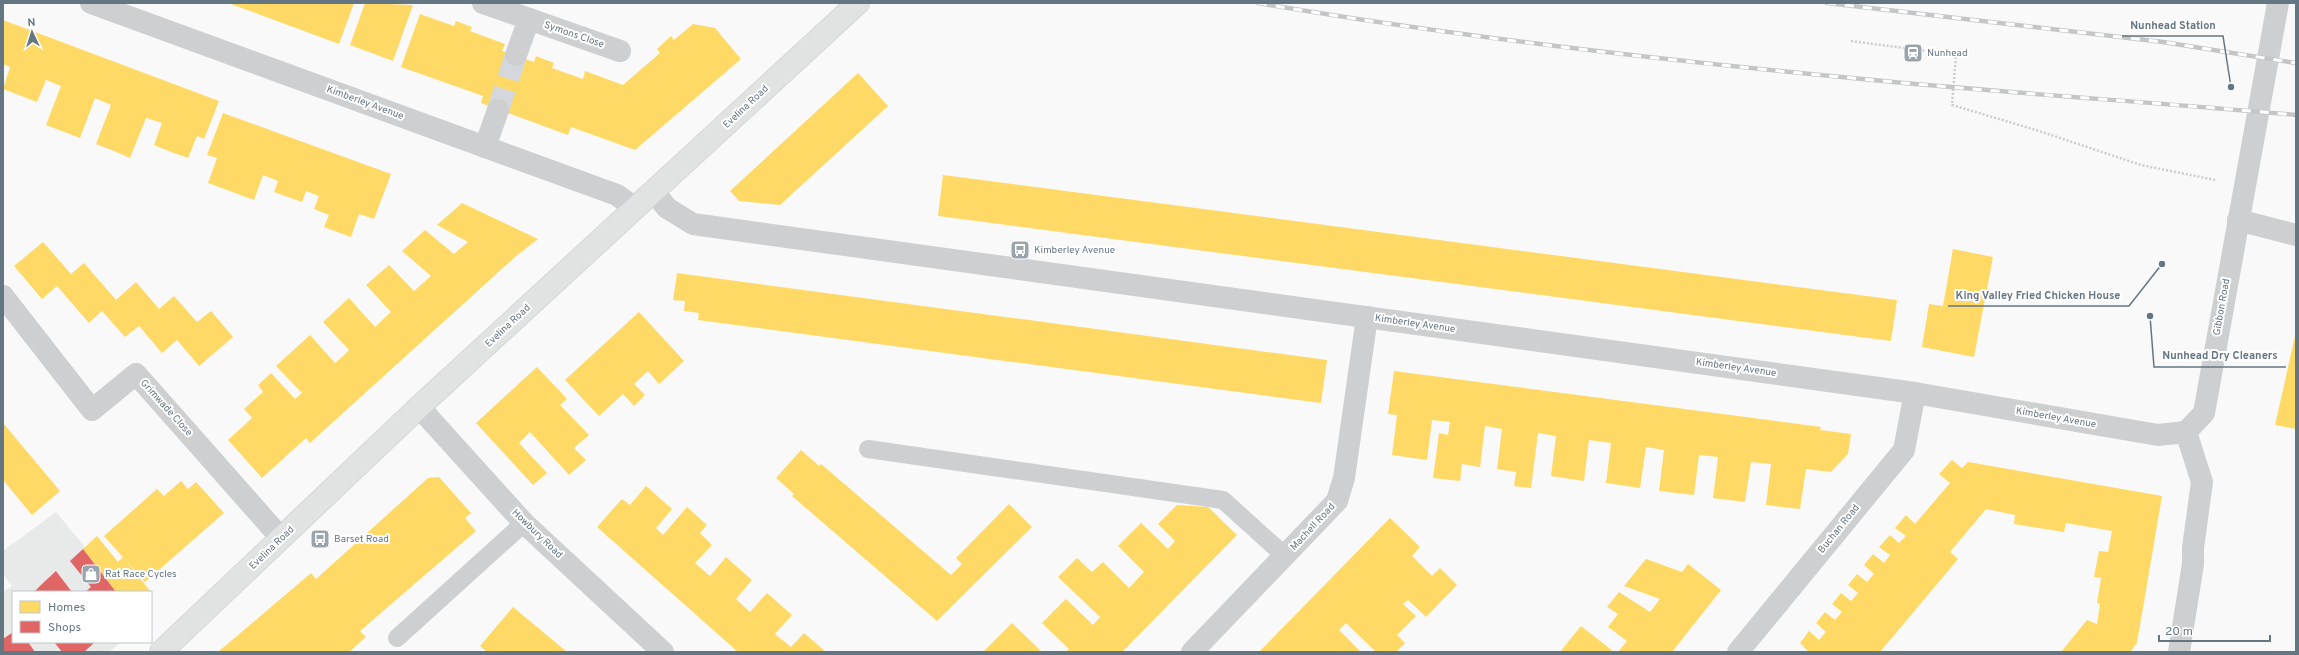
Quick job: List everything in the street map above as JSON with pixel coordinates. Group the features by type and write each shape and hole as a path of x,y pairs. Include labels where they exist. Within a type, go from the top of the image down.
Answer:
{"main road":[{"name":"Evelina Road","path":"161,652 419,407 858,3"}],"street":[{"name":"Kimberley Avenue","path":"92,3 617,195 636,208"},
{"name":"Symons Close","path":"483,3 620,51"},
{"name":"Gibbon Road","path":"2186,432 2204,413 2278,3"},
{"path":"516,55 529,19"},
{"path":"485,147 498,110"},
{"name":"Kimberley Avenue","path":"654,192 667,208 693,224 1915,393 2158,436 2186,432"},
{"path":"2238,220 2296,235"},
{"name":"Grimwade Close","path":"3,296 92,410 136,374 281,538"},
{"name":"Machell Road","path":"1192,652 1337,501 1344,478 1367,317"},
{"name":"Buchan Road","path":"1738,652 1904,450 1915,393"},
{"name":"Howbury Road","path":"419,407 524,523 663,652"},
{"path":"2179,652 2193,564 2193,548 2202,482 2186,432"}],"lane":[{"path":"868,449 1223,500 1285,556"},
{"path":"397,638 524,523"}],"path":[{"path":"1851,42 1956,54 1952,105 2036,130 2141,166 2220,181"}],"shaded area":[{"path":"56,512 121,591 12,591 12,643 120,643 109,652 3,652 3,592 12,586 3,574 3,551"}],"building: Homes":[{"path":"228,3 354,3 339,44"},
{"path":"365,3 413,5 393,61 350,45"},
{"path":"420,14 454,26 456,21 472,27 470,31 505,44 502,51 534,62 536,56 554,63 552,68 583,79 585,71 623,85 660,53 657,49 671,36 674,40 693,24 715,28 741,59 635,150 571,127 568,135 481,103 483,96 401,67"},
{"path":"3,20 219,101 204,139 197,136 188,158 171,152 154,145 162,123 146,118 130,158 96,144 111,105 95,98 80,138 46,125 61,86 46,80 37,102 3,89 10,67 3,64"},
{"path":"858,73 888,106 780,205 739,201 730,191"},
{"path":"223,113 391,174 374,219 359,214 351,237 324,227 329,215 314,209 319,196 306,191 302,202 274,192 278,181 263,175 254,200 208,183 217,158 207,155"},
{"path":"943,175 1897,300 1891,341 938,216"},
{"path":"462,203 538,239 515,257 310,443 306,438 262,478 228,440 252,418 244,409 263,392 258,385 271,373 295,399 302,393 276,366 310,335 335,363 342,357 349,350 323,322 349,298 375,327 391,312 366,285 389,265 414,291 431,276 402,251 425,230 454,254 468,242 437,225"},
{"path":"43,242 71,274 84,263 116,300 136,282 159,309 174,296 197,322 211,311 233,337 199,366 177,340 162,353 139,326 125,337 102,311 89,323 57,286 42,299 14,266"},
{"path":"1953,249 1993,257 1974,357 1922,347 1929,304 1943,306"},
{"path":"677,273 1327,360 1321,403 698,320 699,313 684,311 685,301 673,300"},
{"path":"639,312 684,361 659,384 648,371 634,384 645,395 634,406 623,394 599,416 565,380"},
{"path":"2296,332 2296,429 2275,425"},
{"path":"537,367 567,399 560,405 589,435 574,448 586,460 569,475 530,432 519,443 547,473 533,485 476,423"},
{"path":"1394,371 1821,427 1820,430 1851,434 1848,454 1831,472 1806,469 1800,509 1766,505 1771,464 1751,462 1745,502 1713,498 1718,457 1699,455 1694,495 1659,491 1664,450 1646,447 1640,488 1606,483 1611,443 1589,440 1584,481 1551,476 1556,436 1538,433 1531,488 1514,486 1516,472 1497,469 1502,429 1485,426 1480,467 1462,464 1460,481 1433,478 1439,433 1448,435 1450,422 1432,420 1427,460 1392,455 1397,415 1388,414"},
{"path":"3,423 60,491 32,515 3,480"},
{"path":"801,450 819,466 821,464 951,575 962,564 956,558 1009,504 1032,527 937,621 792,496 794,494 776,478"},
{"path":"1952,460 1962,468 1968,462 2162,496 2137,643 2130,652 2061,652 2087,620 2097,624 2100,604 2097,603 2101,578 2094,577 2099,551 2108,552 2112,531 2066,523 2064,532 2014,524 2015,515 1986,509 1950,552 1958,559 1880,652 1809,652 1800,643 1809,631 1819,640 1826,632 1816,623 1825,612 1835,620 1842,612 1832,604 1841,593 1851,601 1858,593 1848,585 1857,574 1867,582 1874,574 1864,565 1873,554 1884,563 1890,555 1879,547 1890,535 1899,543 1906,536 1895,528 1906,515 1915,524 1950,483 1939,474"},
{"path":"439,477 471,513 465,518 476,531 360,631 366,637 349,652 218,652 311,573 316,579 428,478"},
{"path":"181,481 188,489 196,482 224,513 145,582 104,536 157,489 164,496"},
{"path":"646,486 672,509 656,528 663,535 687,507 707,525 700,533 712,545 695,563 710,576 726,557 752,580 736,599 750,612 767,593 792,615 775,634 791,647 804,633 826,652 738,652 597,527 622,499 630,505"},
{"path":"1177,505 1208,507 1237,535 1122,652 1065,652 1069,649 1042,623 1066,599 1093,625 1100,617 1058,577 1077,558 1092,572 1103,562 1129,588 1144,572 1118,546 1141,523 1168,549 1175,541 1158,524"},
{"path":"1390,518 1420,547 1412,556 1432,576 1440,568 1457,585 1426,617 1408,600 1403,604 1416,616 1397,635 1405,643 1396,652 1376,652 1346,623 1339,630 1361,652 1259,652"},
{"path":"97,536 118,562 123,557 150,591 115,591 83,549"},
{"path":"1646,559 1682,572 1688,564 1721,590 1672,652 1618,652 1627,641 1608,627 1618,614 1607,607 1619,592 1650,612 1660,599 1624,586"},
{"path":"513,607 567,652 487,652 480,646"},
{"path":"1012,623 1042,652 983,652"},
{"path":"1581,626 1614,652 1560,652"}],"building: Shops":[{"name":"Rat Race Cycles","path":"83,549 115,591 86,591 91,587 70,561"},
{"path":"56,571 71,591 35,591"},
{"path":"12,633 12,643 29,643 35,652 3,652 3,639"},
{"path":"55,643 94,643 84,652 62,652"}],"tunnel":[{"path":"498,110 516,55"}],"railway":[{"path":"1258,3 1408,27 1635,56 1916,84 2296,115"},
{"path":"1827,3 2163,42 2296,63"}],"place":[{"name":"Nunhead","path":"1913,53"},
{"name":"Nunhead Station","path":"2231,87"},
{"name":"Kimberley Avenue","path":"1020,250"},
{"name":"King Valley Fried Chicken House","path":"2162,264"},
{"name":"Nunhead Dry Cleaners","path":"2150,316"},
{"name":"Barset Road","path":"320,539"},
{"name":"Rat Race Cycles","path":"91,574"}]}
